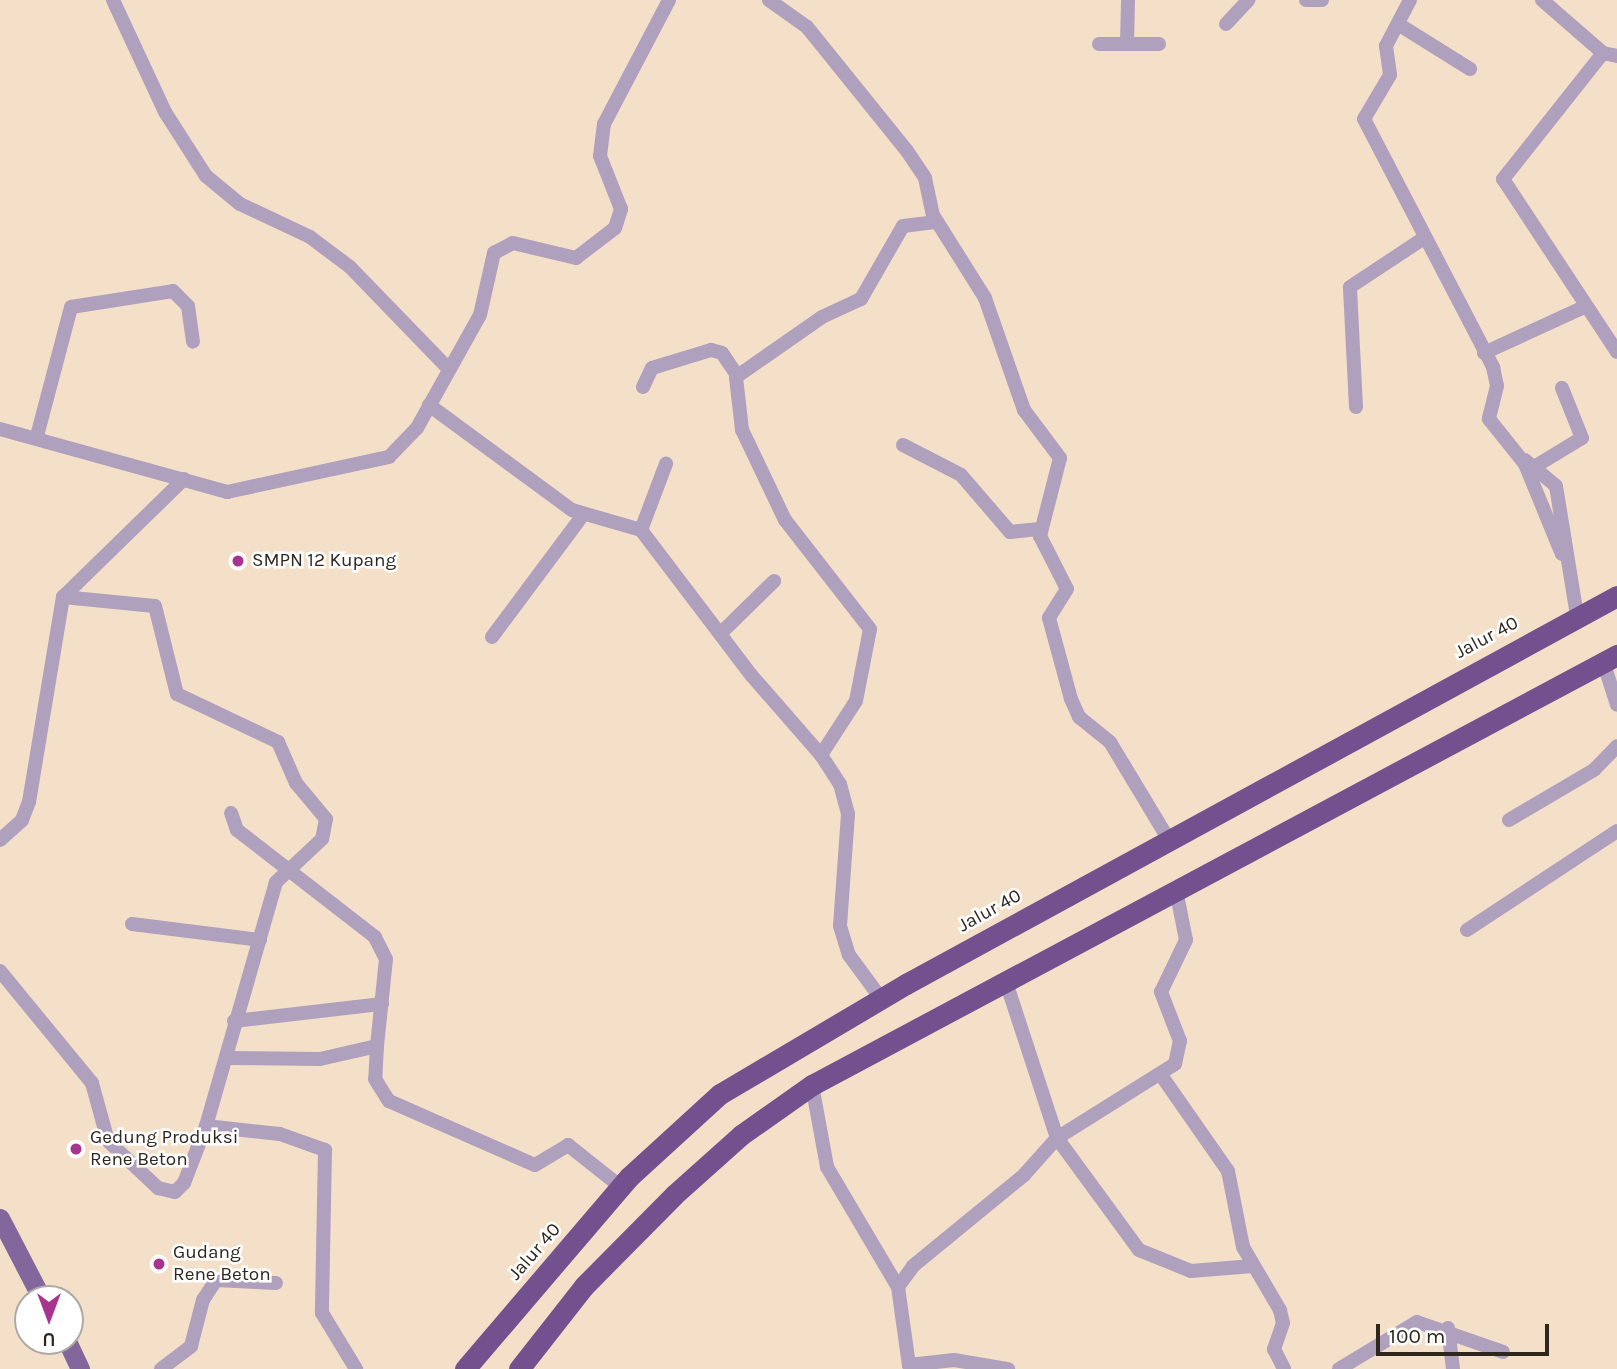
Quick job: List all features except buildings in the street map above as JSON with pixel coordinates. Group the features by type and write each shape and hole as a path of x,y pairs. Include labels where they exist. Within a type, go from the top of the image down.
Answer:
{"highway":[{"name":"Jalur 40","path":"465,1369 621,1187 720,1094 1169,840 1617,596"},
{"path":"519,1369 584,1286 674,1195 741,1135 812,1085 1177,895 1430,749 1610,658"}],"main road":[{"path":"0,1218 35,1285"}],"street":[{"path":"113,0 165,112 206,176 240,204 310,237 350,267 448,368"},
{"path":"0,429 37,436 228,492 381,461 417,428 448,368 480,315 489,260 502,246 576,258 615,228 621,209 600,156 604,124 669,0"},
{"path":"769,0 800,19 871,101 922,173 937,222 995,317 1030,422 1059,455 1040,530 1067,589 1049,618 1071,698 1079,717 1110,742 1169,840"},
{"path":"1127,44 1128,0"},
{"path":"1226,24 1248,0"},
{"path":"1306,0 1322,0"},
{"path":"1410,0 1386,49 1390,75 1364,119 1484,353 1497,386 1489,419 1525,464 1562,554"},
{"path":"1542,0 1610,54 1503,179 1584,307 1617,352"},
{"path":"1398,24 1470,69"},
{"path":"1099,44 1158,44"},
{"path":"737,374 822,317 853,305 903,226 937,222"},
{"path":"1356,407 1350,287 1424,238"},
{"path":"37,436 62,323 71,307 173,291 188,306 193,342"},
{"path":"1484,353 1584,307"},
{"path":"643,387 652,368 711,350 722,353 737,374 742,430 785,520 870,629 856,701 821,755"},
{"path":"1534,467 1582,438 1562,388"},
{"path":"429,405 583,515 641,530 821,755 840,784 848,814 840,926 849,956 883,1000"},
{"path":"1509,444 1556,486 1562,554 1577,616"},
{"path":"903,445 961,475 1010,532 1040,530"},
{"path":"641,530 666,464"},
{"path":"0,840 22,820 29,802 63,597 184,479"},
{"path":"492,637 583,515"},
{"path":"722,632 774,581"},
{"path":"0,971 92,1083 108,1141 158,1188 175,1192 184,1183 206,1126 234,1021 260,940 265,912 285,870 315,847 327,827 289,772 278,742 177,694 161,625 149,603 63,597"},
{"path":"1610,658 1617,705"},
{"path":"1509,820 1594,770 1617,746"},
{"path":"231,813 237,830 384,948 375,1079 389,1101 532,1164 568,1145 621,1187"},
{"path":"1467,930 1617,831"},
{"path":"898,1287 913,1266 1024,1175 1057,1138 1161,1076 1181,1047 1161,995 1186,940 1177,895"},
{"path":"132,924 260,940"},
{"path":"1007,985 1057,1138 1139,1250 1191,1271 1253,1266"},
{"path":"234,1021 382,1004"},
{"path":"226,1058 320,1059 377,1046"},
{"path":"1161,1076 1222,1158 1253,1266 1280,1310 1283,1323 1274,1349 1284,1369"},
{"path":"812,1085 827,1167 898,1287 905,1367 954,1360 1008,1369"},
{"path":"206,1126 280,1134 325,1150 322,1313 356,1369"},
{"path":"161,1369 191,1346 203,1300 216,1280 276,1283"},
{"path":"1339,1369 1404,1325 1448,1328 1503,1352"},
{"path":"1448,1328 1453,1369"}],"place":[{"name":"SMPN 12 Kupang","path":"238,561"},
{"name":"Gedung Produksi Rene Beton","path":"76,1149"},
{"name":"Gudang Rene Beton","path":"159,1264"}]}
